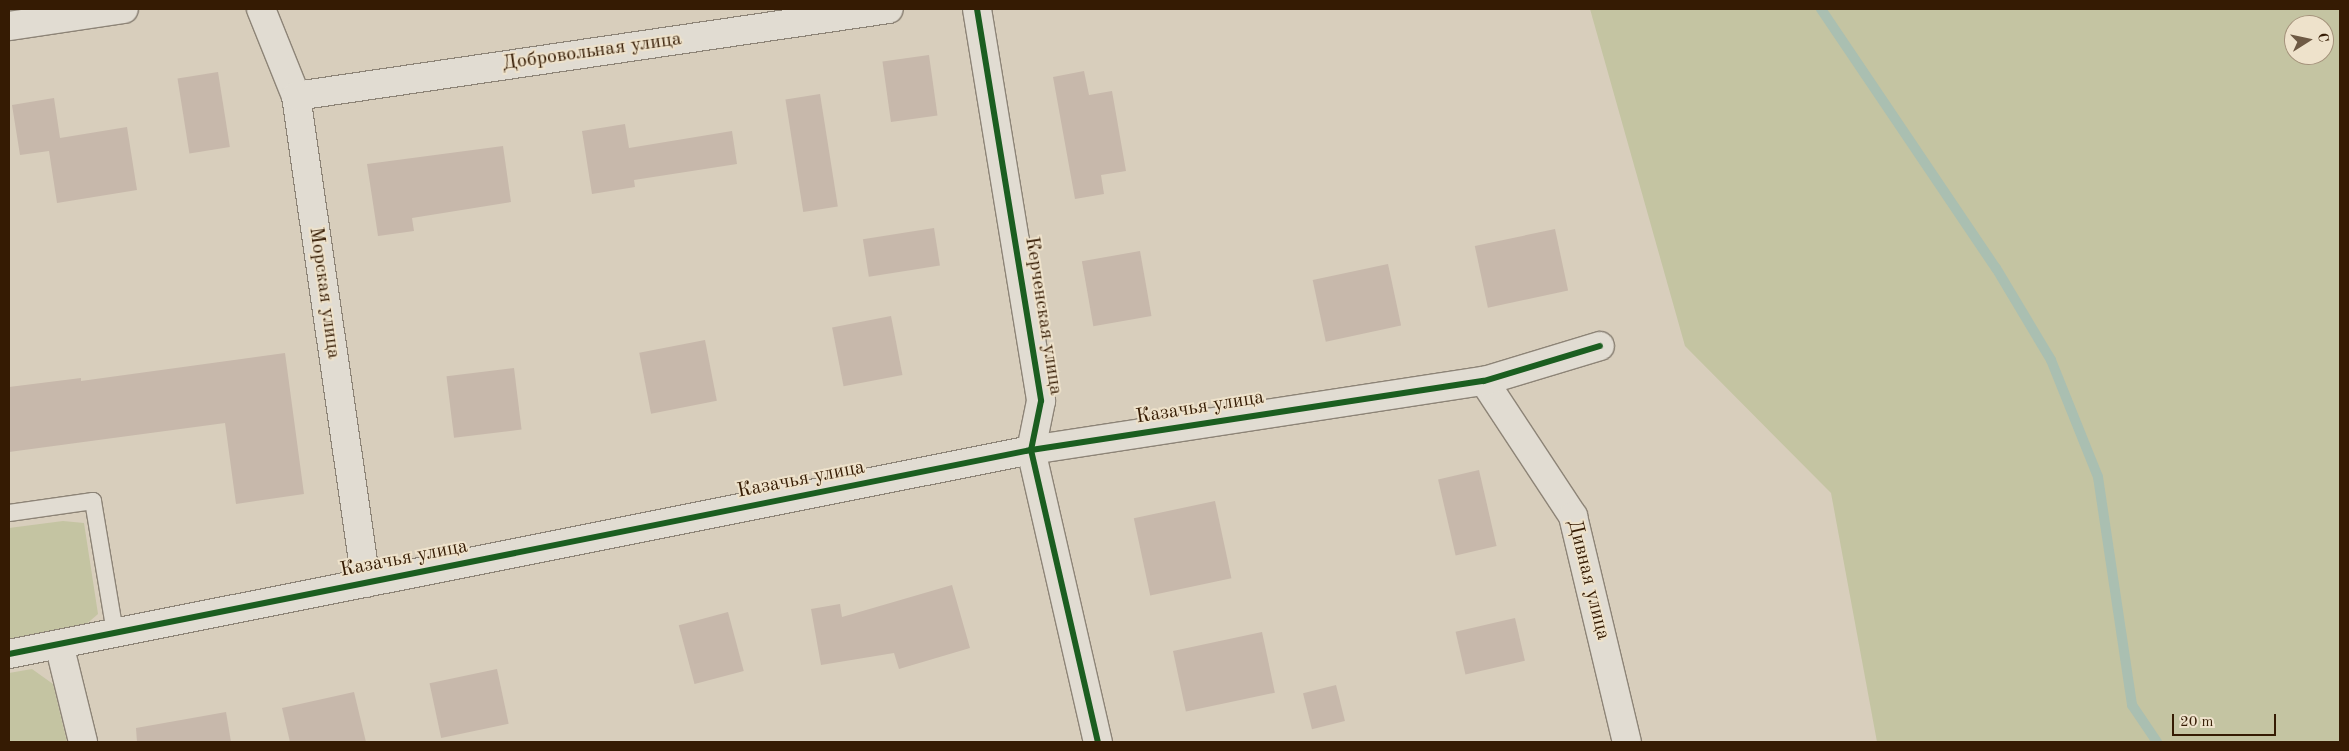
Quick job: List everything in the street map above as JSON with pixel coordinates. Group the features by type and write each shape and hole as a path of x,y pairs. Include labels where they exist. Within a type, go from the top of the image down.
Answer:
{"street":[{"path":"9,26 124,9"},
{"name":"Морская улица","path":"261,9 296,96 366,583"},
{"name":"Добровольная улица","path":"296,96 888,9"},
{"name":"Керченская улица","path":"977,9 1041,400 1031,450 1098,742"},
{"name":"Казачья улица","path":"9,654 1031,450 1484,382 1600,346"},
{"name":"Дивная улица","path":"1484,382 1573,516 1627,742"},
{"path":"59,644 83,742"}],"lane":[{"path":"9,513 93,501 115,633"}],"green space":[{"path":"1590,9 2340,9 2340,742 1877,742 1831,493 1685,346"},
{"path":"63,521 84,523 98,614 83,627 9,641 9,528"},
{"path":"32,669 53,684 67,742 9,742 9,673"}],"building":[{"path":"929,55 937,115 891,122 882,62"},
{"path":"1084,71 1089,95 1112,91 1126,171 1101,175 1104,194 1075,199 1053,77"},
{"path":"218,72 230,147 189,153 178,78"},
{"path":"820,94 838,207 803,212 785,99"},
{"path":"54,98 60,138 127,127 137,190 57,203 49,151 20,155 12,105"},
{"path":"625,124 629,148 732,131 737,164 634,180 635,187 592,194 582,131"},
{"path":"503,146 511,202 412,218 414,231 378,236 367,164"},
{"path":"934,228 940,266 869,277 863,239"},
{"path":"1555,229 1568,291 1488,308 1475,246"},
{"path":"1140,251 1151,316 1093,326 1082,261"},
{"path":"1388,264 1401,326 1326,342 1313,280"},
{"path":"891,316 902,375 844,386 832,327"},
{"path":"705,340 717,401 651,414 639,353"},
{"path":"285,353 304,494 236,504 225,423 9,452 9,387 81,378 81,381"},
{"path":"514,368 522,430 454,438 447,376"},
{"path":"1479,470 1497,546 1456,555 1438,479"},
{"path":"1215,501 1231,578 1150,596 1134,518"},
{"path":"952,585 970,648 899,669 894,653 821,665 811,609 840,604 842,617"},
{"path":"728,612 744,671 695,684 679,625"},
{"path":"1515,618 1525,661 1465,675 1456,632"},
{"path":"1262,632 1275,693 1186,712 1173,651"},
{"path":"497,669 509,724 441,738 430,683"},
{"path":"1336,685 1345,721 1312,729 1303,693"},
{"path":"354,692 366,742 290,742 282,708"},
{"path":"226,712 231,742 137,742 136,728"}],"waterway":[{"path":"1821,9 1996,268 2051,360 2098,477 2132,705 2157,742"}],"cycle path":[{"path":"977,9 1041,401 1031,450 1098,742"},
{"path":"9,654 1031,450 1484,381 1600,346"}]}
